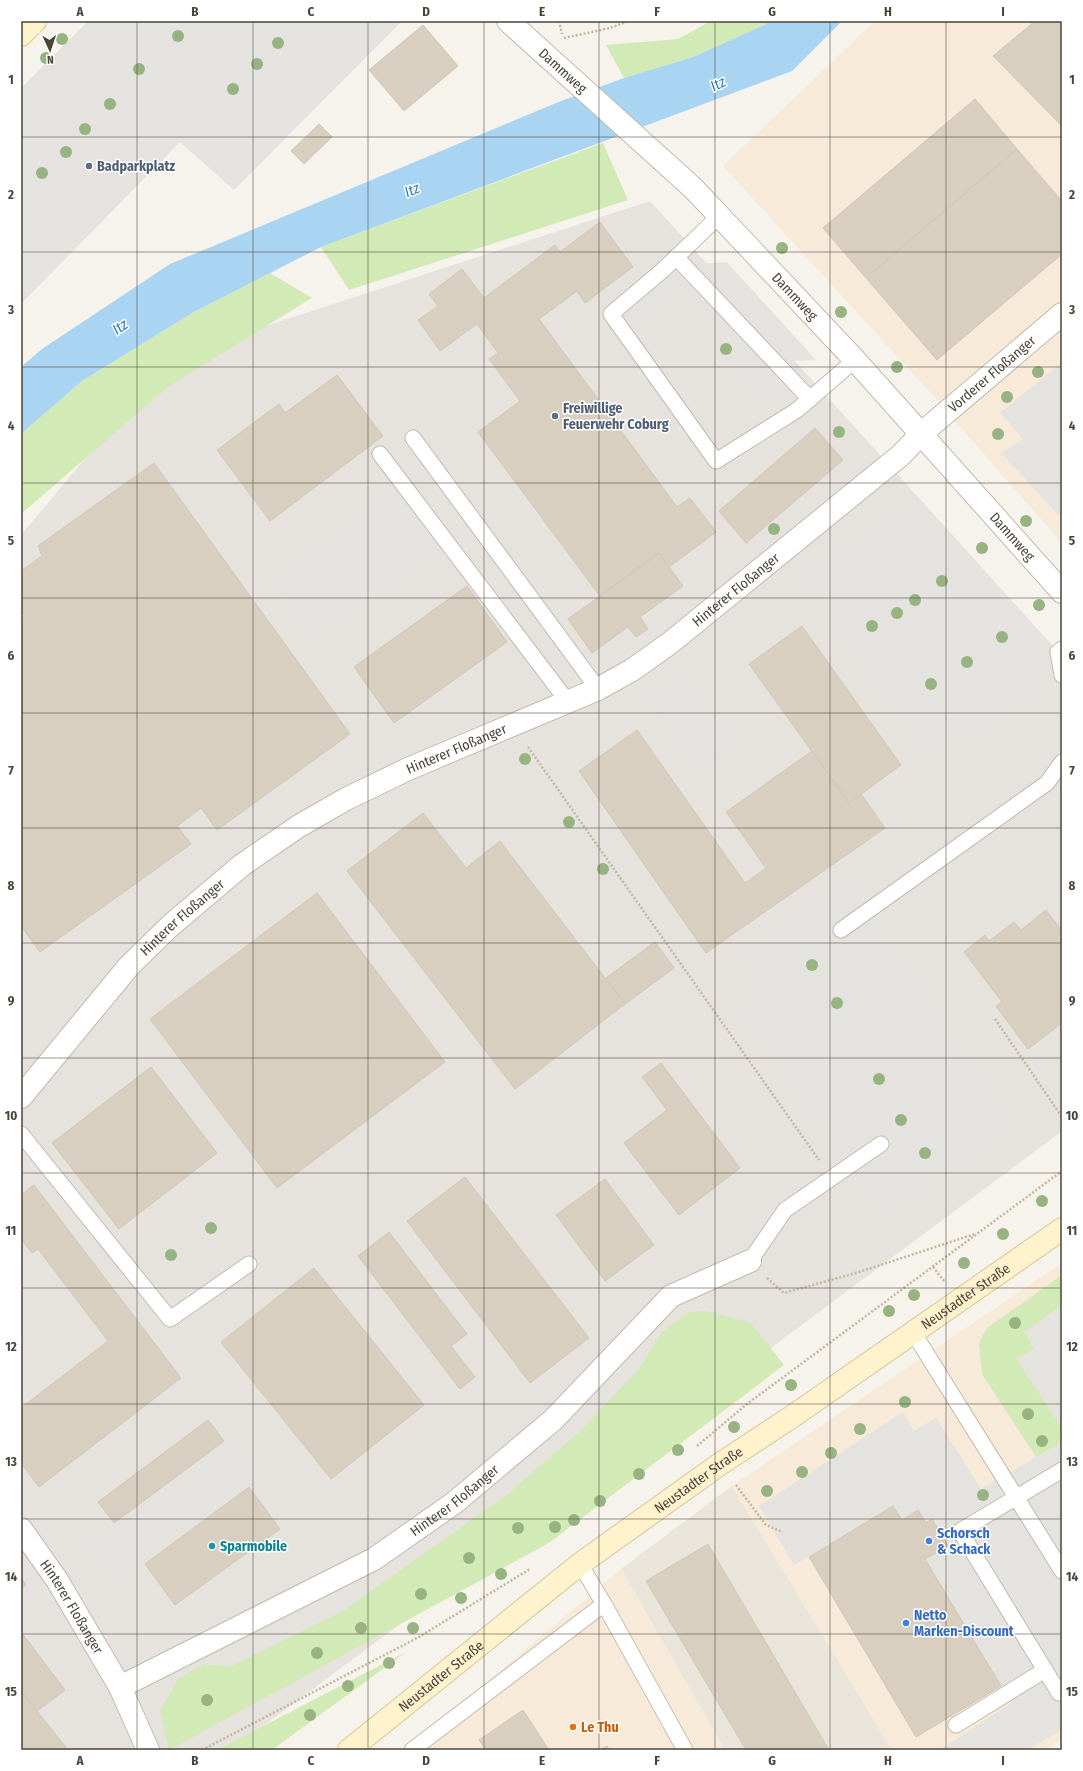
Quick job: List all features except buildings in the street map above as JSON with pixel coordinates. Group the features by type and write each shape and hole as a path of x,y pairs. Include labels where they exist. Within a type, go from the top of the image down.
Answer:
{"street":[{"path":"21,35 35,21"},
{"name":"Dammweg","path":"508,21 693,188 922,433 1062,592"},
{"name":"Vorderer Floßanger","path":"922,433 1062,314"},
{"name":"Hinterer Floßanger","path":"21,1097 129,966 170,926 242,865 299,826 346,799 408,769 598,689 632,670 670,643 901,455 922,433"},
{"name":"Neustadter Straße","path":"350,1750 580,1564 720,1464 793,1416 1062,1229"},
{"name":"Hinterer Floßanger","path":"120,1687 374,1559 454,1503 553,1420 671,1296 750,1261"},
{"name":"Hinterer Floßanger","path":"21,1529 57,1580 120,1687 148,1750"}],"lane":[{"path":"719,216 676,257 611,314 716,461 797,410 855,360"},
{"path":"676,257 810,398"},
{"path":"414,438 598,689"},
{"path":"380,454 568,702"},
{"path":"1062,649 1058,652 1062,675"},
{"path":"841,930 1047,782 1062,762"},
{"path":"21,1134 170,1319 249,1264"},
{"path":"750,1261 785,1210 881,1144"},
{"path":"913,1332 1062,1571"},
{"path":"1062,1470 960,1531 1044,1670 1059,1693 1062,1691"},
{"path":"580,1564 604,1604 685,1750"},
{"path":"412,1750 604,1604"},
{"path":"956,1725 1044,1670"}],"path":[{"path":"559,21 563,38"},
{"path":"549,57 563,38 610,28 630,21"},
{"path":"512,726 832,1178"},
{"path":"995,1019 1062,1117"},
{"path":"693,1450 747,1404 1062,1171"},
{"path":"750,1261 784,1293 859,1272 978,1234"},
{"path":"720,1464 766,1525 783,1532"},
{"path":"202,1750 419,1637 533,1567"}],"shaded area":[{"name":"Badparkplatz","path":"88,21 402,21 234,190 180,142 21,304 21,88"},
{"path":"875,21 1062,21 1062,543 928,390 723,166"},
{"path":"650,201 1062,656 1062,1131 231,1750 21,1750 21,535 170,357"},
{"path":"727,262 816,360 790,361 700,264"},
{"path":"666,272 681,284 645,316 633,301"},
{"path":"736,332 778,377 775,403 732,359"},
{"path":"1062,362 1062,519 1001,453 1023,439 1000,413"},
{"path":"399,491 440,549 312,639 271,582"},
{"path":"918,503 1039,633 1043,693 928,757 802,573"},
{"path":"685,676 737,743 700,769 647,699"},
{"path":"848,876 1012,1127 885,1213 739,1013 761,982 737,952"},
{"path":"1062,1263 1062,1740 1046,1750 892,1750 732,1486"},
{"path":"1062,1305 1062,1428 1017,1359 1034,1348 1025,1332"},
{"path":"903,1412 914,1431 936,1418 981,1489 1062,1442 1062,1729 1028,1750 940,1750 1011,1703 925,1559 948,1546 932,1520 926,1523 918,1510 902,1520 893,1507 794,1565 759,1506"},
{"path":"236,1444 261,1477 115,1580 83,1549"},
{"path":"732,1486 892,1750 725,1750 621,1569"},
{"path":"621,1569 725,1750 407,1750"}],"green space":[{"path":"711,21 769,21 764,25 693,57 624,78 606,45 678,39"},
{"path":"603,143 628,200 349,290 321,247"},
{"path":"270,273 312,298 169,386 21,514 21,434 82,381 192,313"},
{"path":"1062,1275 1062,1305 1025,1332 1035,1348 1017,1359 1062,1428 1062,1442 1036,1457 982,1374 979,1343 987,1328"},
{"path":"707,1311 751,1323 784,1365 549,1543 169,1750 160,1711 178,1679 203,1664 230,1667 343,1611 508,1494 581,1430 639,1369 662,1332 688,1312"},
{"path":"406,1652 272,1750 217,1750"}],"water":[{"name":"Itz","path":"769,21 842,21 792,71 321,247 192,313 82,381 21,434 21,367 42,349 170,264 561,101 624,78 693,57 764,25"}],"place":[{"name":"Badparkplatz","path":"89,166"},
{"name":"Freiwillige Feuerwehr Coburg","path":"555,416"},
{"name":"Schorsch & Schack","path":"929,1541"},
{"name":"Sparmobile","path":"212,1546"},
{"name":"Netto Marken-Discount","path":"906,1623"},
{"name":"Le Thu","path":"573,1727"}]}
